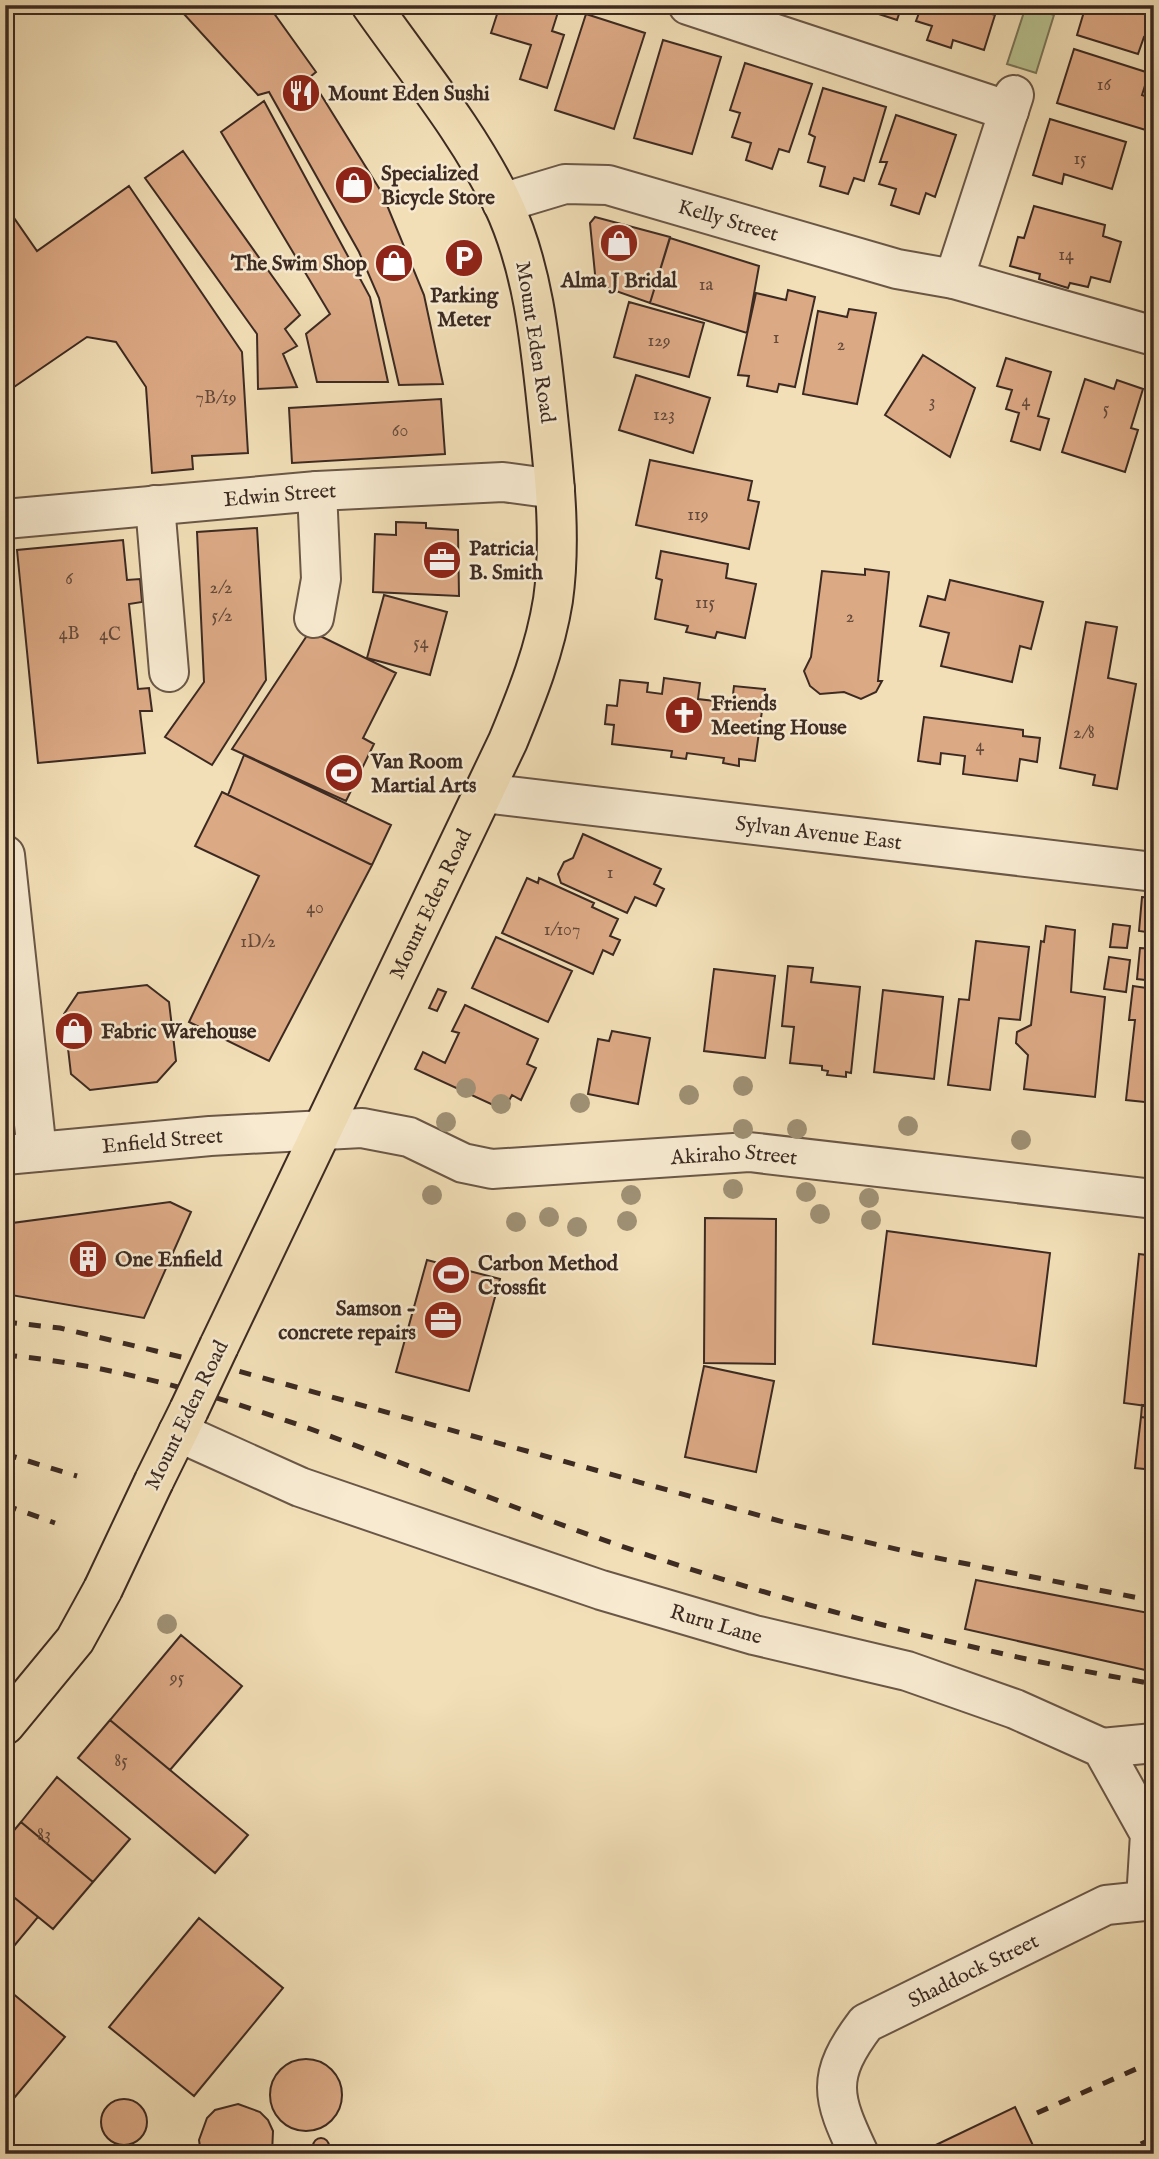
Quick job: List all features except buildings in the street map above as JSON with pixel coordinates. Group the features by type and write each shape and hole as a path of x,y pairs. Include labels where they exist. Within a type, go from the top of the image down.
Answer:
{"main road":[{"name":"Mount Eden Road","path":"5,1725 75,1640 103,1589 320,1129 483,793 533,681 544,644 553,598 555,489 531,294 522,250 502,203 461,134 371,5"}],"street":[{"path":"688,5 1011,103 954,279"},
{"name":"Kelly Street","path":"502,203 565,184 608,185 897,269 954,279 1154,336"},
{"name":"Edwin Street","path":"5,519 317,491 503,482 555,489"},
{"path":"314,618 321,579 317,491"},
{"path":"155,505 169,672"},
{"name":"Sylvan Avenue East","path":"483,793 1154,872"},
{"path":"5,855 21,1153"},
{"name":"Enfield Street","path":"21,1153 320,1129"},
{"name":"Akiraho Street","path":"320,1129 381,1131 409,1138 463,1163 492,1169 749,1152 1154,1199"},
{"name":"Ruru Lane","path":"183,1421 300,1487 601,1590 754,1635 907,1671 1015,1709 1102,1748"},
{"path":"1150,1900 1150,1834 1102,1748 1154,1743"},
{"name":"Shaddock Street","path":"859,2154 838,2110 835,2082 847,2048 866,2024 1106,1905 1150,1900"}],"green space":[{"path":"1026,6 1054,15 1036,73 1007,64"}],"railway":[{"path":"5,1322 60,1328 227,1368 794,1525 917,1554 1154,1601"},
{"path":"5,1355 85,1366 164,1383 241,1405 618,1545 816,1607 951,1642 1154,1684"},
{"path":"5,1454 77,1476"},
{"path":"5,1505 55,1523"},
{"path":"1037,2113 1154,2061"},
{"path":"1119,2154 1154,2138"}],"place":[{"name":"Mount Eden Sushi","path":"301,93"},
{"name":"Specialized Bicycle Store","path":"354,185"},
{"name":"Alma J Bridal","path":"619,243"},
{"name":"Parking Meter","path":"464,258"},
{"name":"The Swim Shop","path":"394,263"},
{"name":"Patricia B. Smith","path":"442,560"},
{"name":"Friends Meeting House","path":"684,715"},
{"name":"Van Room Martial Arts","path":"344,773"},
{"name":"Fabric Warehouse","path":"74,1031"},
{"name":"One Enfield","path":"88,1259"},
{"name":"Carbon Method Crossfit","path":"451,1275"},
{"name":"Samson - concrete repairs","path":"443,1320"}]}
